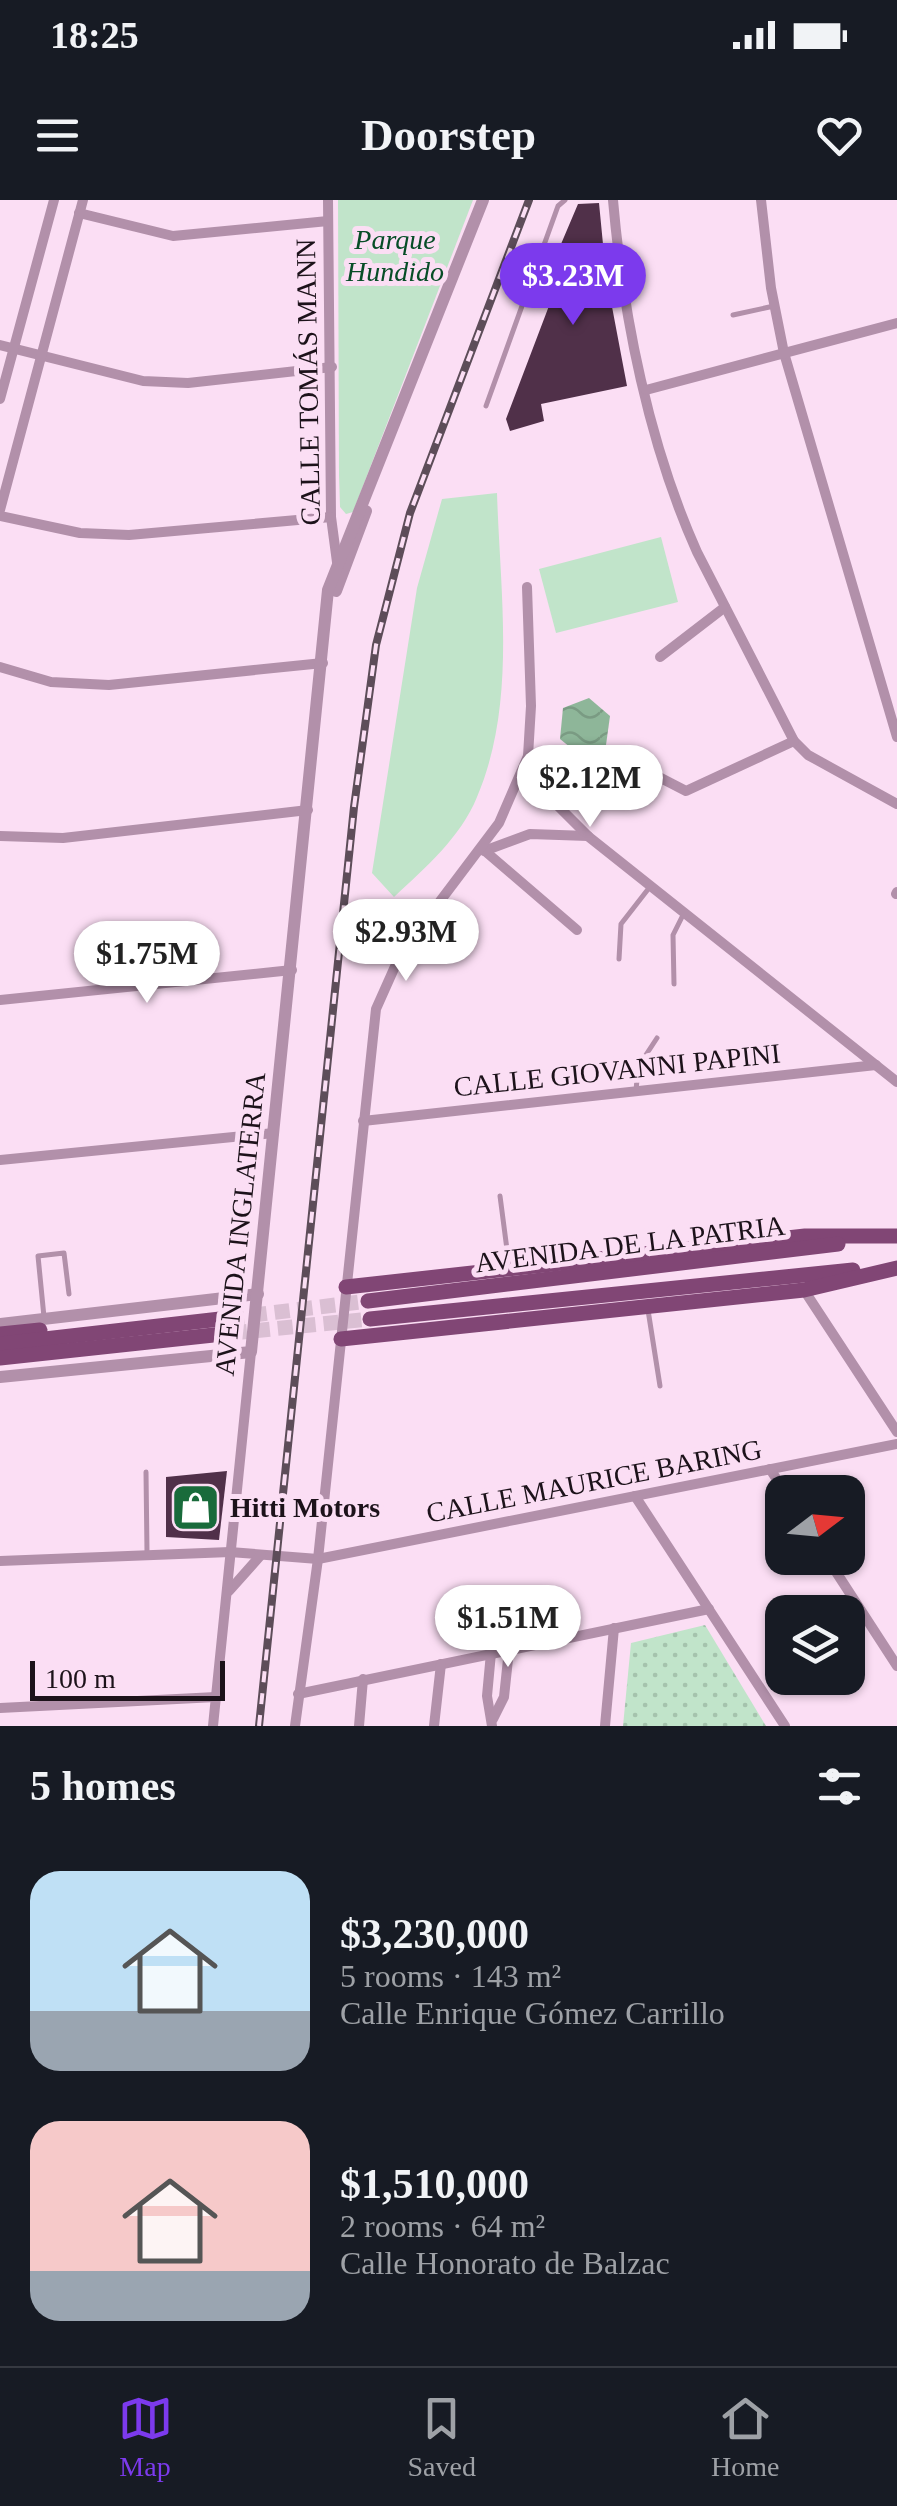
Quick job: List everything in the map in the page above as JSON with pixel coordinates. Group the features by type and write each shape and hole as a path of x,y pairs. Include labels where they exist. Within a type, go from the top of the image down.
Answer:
{"main road":[{"path":"346,1288 805,1236 897,1237"},
{"name":"AVENIDA DE LA PATRIA","path":"368,1301 897,1237"},
{"path":"341,1340 804,1290 897,1267"},
{"name":"AVENIDA DE LA PATRIA","path":"370,1319 897,1267"},
{"path":"0,1358 231,1326"},
{"path":"0,1334 77,1327 139,1336"},
{"path":"0,1344 139,1336"},
{"path":"0,1366 139,1336"}],"street":[{"path":"0,399 54,200"},
{"path":"83,200 0,513 54,529 129,536 331,517"},
{"name":"CALLE TOMÁS MANN","path":"328,200 331,517 337,562"},
{"name":"AVENIDA INGLATERRA","path":"213,1726 330,607 370,490 483,200"},
{"path":"613,200 624,302 684,523 794,742 808,755 897,804"},
{"path":"761,200 784,353 897,738"},
{"path":"80,213 173,236 328,221"},
{"path":"646,390 897,323"},
{"path":"0,345 125,378 164,382 332,367"},
{"name":"AVENIDA INGLATERRA","path":"330,607 328,590 337,562 370,490"},
{"path":"295,1726 318,1558 376,1009 386,978 499,823 528,756 527,587"},
{"path":"660,657 725,608"},
{"path":"0,668 51,682 109,685 323,662"},
{"path":"655,776 686,790 794,742"},
{"path":"528,756 548,794 589,837 897,1082"},
{"path":"0,836 63,838 308,810"},
{"path":"560,832 571,824 566,812"},
{"path":"474,856 530,834 560,832 589,837"},
{"path":"486,851 577,930"},
{"path":"0,1000 292,970"},
{"name":"CALLE GIOVANNI PAPINI","path":"363,1120 876,1065"},
{"path":"0,1160 274,1133"},
{"path":"804,1290 897,1432"},
{"path":"0,1324 258,1294"},
{"path":"0,1377 252,1352"},
{"name":"CALLE MAURICE BARING","path":"0,1562 230,1552 318,1558 897,1444"},
{"path":"770,1469 774,1475"},
{"path":"636,1496 785,1726"},
{"path":"226,1596 261,1555"},
{"path":"838,1575 897,1666"},
{"path":"298,1694 709,1609"},
{"path":"605,1726 614,1628"},
{"path":"492,1723 504,1697 509,1650"},
{"path":"491,1654 487,1696 492,1723"},
{"path":"434,1726 441,1664"},
{"path":"358,1726 363,1680"},
{"path":"0,1708 216,1698"}],"lane":[{"path":"486,406 558,206 565,200"},
{"path":"733,315 774,306"},
{"path":"619,959 622,924 651,886"},
{"path":"674,984 673,934 685,913"},
{"path":"636,1091 638,1067 658,1038"},
{"path":"500,1196 510,1268"},
{"path":"44,1320 38,1256 64,1253 69,1294"},
{"path":"648,1308 660,1386"},
{"path":"146,1472 148,1556"}],"green space":[{"name":"Parque Hundido","path":"338,200 473,200 353,512 346,514 340,507 339,475"},
{"path":"497,493 503,608 502,686 489,761 462,825 394,897 372,873 417,588 442,499"},
{"path":"661,537 678,602 556,633 539,569"},
{"path":"705,1625 766,1726 623,1726 631,1643"}],"water":[{"path":"589,698 610,716 606,745 581,756 560,739 563,708"}],"building":[{"path":"599,203 606,275 627,386 541,404 544,421 510,431 506,419 563,269 550,270 578,204"},
{"name":"Hitti Motors","path":"227,1471 219,1540 166,1537 166,1477"}],"tunnel":[{"path":"229,1318 368,1301"},
{"path":"232,1333 370,1319"}],"railway":[{"path":"259,1726 354,807 376,645 410,513 529,200"}],"place":[{"name":"Hitti Motors","path":"195,1507"}]}
